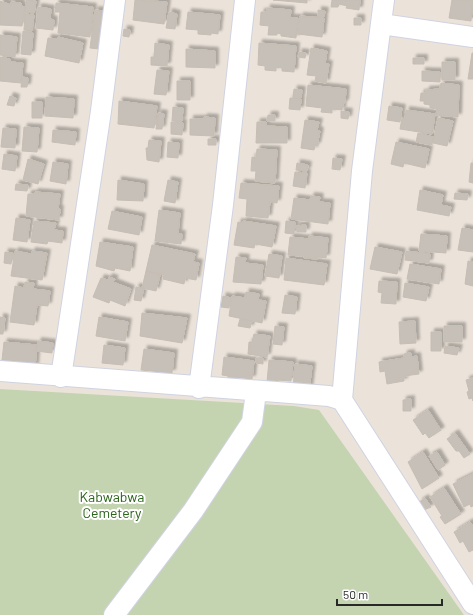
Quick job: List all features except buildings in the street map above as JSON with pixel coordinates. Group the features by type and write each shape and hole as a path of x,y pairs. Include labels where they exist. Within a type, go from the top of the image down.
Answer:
{"street":[{"path":"61,377 101,111 115,0"},
{"path":"199,388 222,213 245,0"},
{"path":"384,0 362,171 342,400 473,604"},
{"path":"381,24 473,38"},
{"path":"0,371 199,388 329,396 342,400"},
{"path":"114,615 194,511 252,422 256,392"}],"green space":[{"name":"Kabwabwa Cemetery","path":"0,389 294,406 319,410 464,615 0,615"}]}
